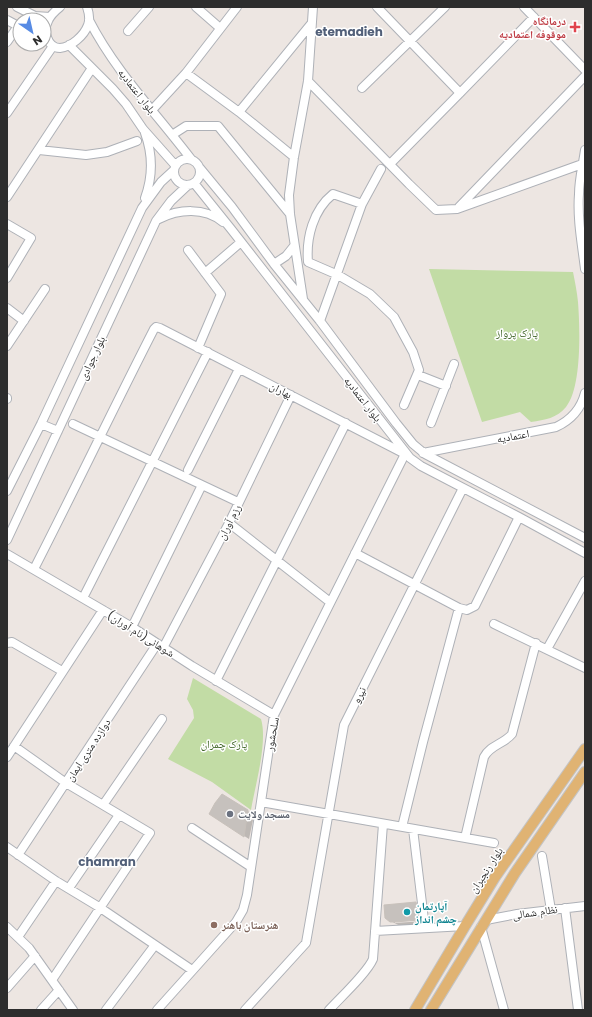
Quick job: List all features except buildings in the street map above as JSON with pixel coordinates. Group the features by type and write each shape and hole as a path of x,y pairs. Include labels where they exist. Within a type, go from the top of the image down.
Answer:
{"main road":[{"name":"بلوار رنجبران","path":"415,1010 465,926 533,822 585,749"},
{"path":"432,1010 515,873 585,772"}],"street":[{"path":"17,7 27,12"},
{"path":"52,15 60,7"},
{"name":"بلوار اعتمادیه","path":"87,7 89,20 98,37 120,70 191,160"},
{"path":"128,31 149,7"},
{"path":"196,7 220,28"},
{"path":"152,110 186,73 238,7"},
{"path":"303,300 290,214 290,190 294,157 308,80 313,7"},
{"path":"377,7 460,94"},
{"path":"362,88 445,7"},
{"path":"524,7 585,70"},
{"path":"390,164 534,17"},
{"path":"52,44 59,48 76,41 83,34 89,20"},
{"path":"238,112 311,24"},
{"name":"بلوار اعتمادیه","path":"69,45 126,104 174,168"},
{"path":"7,113 42,52"},
{"path":"7,198 92,68"},
{"path":"186,73 294,157"},
{"path":"457,209 585,76"},
{"path":"308,80 424,200 436,210 457,209 584,164"},
{"path":"172,135 186,126 218,126 290,214"},
{"path":"142,208 150,182 151,168 151,155 143,128"},
{"path":"39,150 86,155 107,152 137,141"},
{"path":"585,150 578,204 585,269"},
{"path":"185,159 191,160 196,162 199,167 200,173 198,179 191,184 183,184 178,182 174,177 174,168 179,161 185,159"},
{"name":"بلوار اعتمادیه","path":"199,167 232,206 274,264 320,321 413,444 423,453 585,538"},
{"name":"بلوار جوادی","path":"7,491 41,424 142,208 161,182 174,168"},
{"path":"320,321 338,275 362,204 381,169"},
{"name":"بلوار اعتمادیه","path":"191,184 232,229 405,454 421,466 585,553"},
{"name":"بلوار جوادی","path":"7,540 156,221 171,201 191,184"},
{"path":"308,262 307,245 312,226 320,209 328,198 333,194 362,204"},
{"path":"156,221 175,212 196,211 209,214 221,220 232,229"},
{"path":"7,224 31,238 7,278"},
{"path":"205,273 241,242"},
{"path":"274,264 286,256 294,246"},
{"path":"188,250 222,294 198,348"},
{"path":"296,258 338,275 370,294 394,317 413,352 420,370 404,405"},
{"path":"7,346 45,289"},
{"path":"7,308 24,321"},
{"name":"بهاران","path":"101,437 156,327 208,352 405,454"},
{"path":"82,598 208,352"},
{"path":"432,423 454,364"},
{"path":"188,470 239,368"},
{"path":"418,375 446,386"},
{"name":"اعتمادیه","path":"423,453 556,427 567,421 576,413 581,405 585,393"},
{"name":"رزم آوران","path":"160,646 229,523 291,395"},
{"path":"216,681 346,423"},
{"path":"41,424 58,431"},
{"path":"73,424 238,502"},
{"path":"34,569 101,437"},
{"name":"سلحشور","path":"157,1010 240,916 243,910 247,895 262,802 274,715 405,454"},
{"path":"132,627 202,485"},
{"name":"نیرو","path":"245,1010 306,943 344,725 463,488"},
{"path":"355,553 459,608 467,610 474,606 519,517"},
{"path":"229,523 330,602"},
{"name":"شوهانی(نام آوران)","path":"7,554 132,627 216,681 274,715"},
{"path":"547,648 585,581"},
{"path":"402,827 459,608"},
{"path":"7,757 102,610"},
{"path":"494,624 547,648 585,668"},
{"path":"7,642 12,642 62,671"},
{"path":"464,838 484,757 489,750 512,734 536,643"},
{"name":"دوازده متری ایمان","path":"18,855 160,646"},
{"path":"103,805 162,719"},
{"path":"14,746 66,783 150,833 52,980"},
{"path":"262,802 494,843"},
{"path":"69,888 119,815"},
{"path":"329,1010 370,965 373,958 383,824"},
{"path":"192,828 251,868"},
{"path":"412,829 425,928"},
{"path":"7,847 56,881 100,907 192,970"},
{"path":"542,856 551,910"},
{"path":"18,937 56,881"},
{"name":"نظام شمالی","path":"484,923 551,910 585,906"},
{"path":"564,908 578,1010"},
{"path":"484,923 504,1010"},
{"path":"375,931 465,926"},
{"path":"7,927 35,956 74,1010"},
{"path":"106,1010 155,945"},
{"path":"7,988 35,956"},
{"path":"41,1010 59,990"}],"green space":[{"name":"پارک پرواز","path":"429,269 573,272 578,302 579,357 575,386 571,398 566,407 559,414 550,418 531,422 520,412 482,422"},
{"name":"پارک چمران","path":"193,678 261,719 263,729 262,752 251,810 212,782 168,759 194,718 193,710 187,699"}],"place":[{"name":"درمانگاه موقوفه اعتمادیه","path":"575,27"},
{"name":"مسجد ولایت","path":"230,814"},
{"name":"آپارتمان چشم انداز","path":"407,912"},
{"name":"هنرستان باهنر","path":"214,925"}],"district":[{"name":"etemadieh","path":"349,31"},
{"name":"chamran","path":"107,861"}]}
